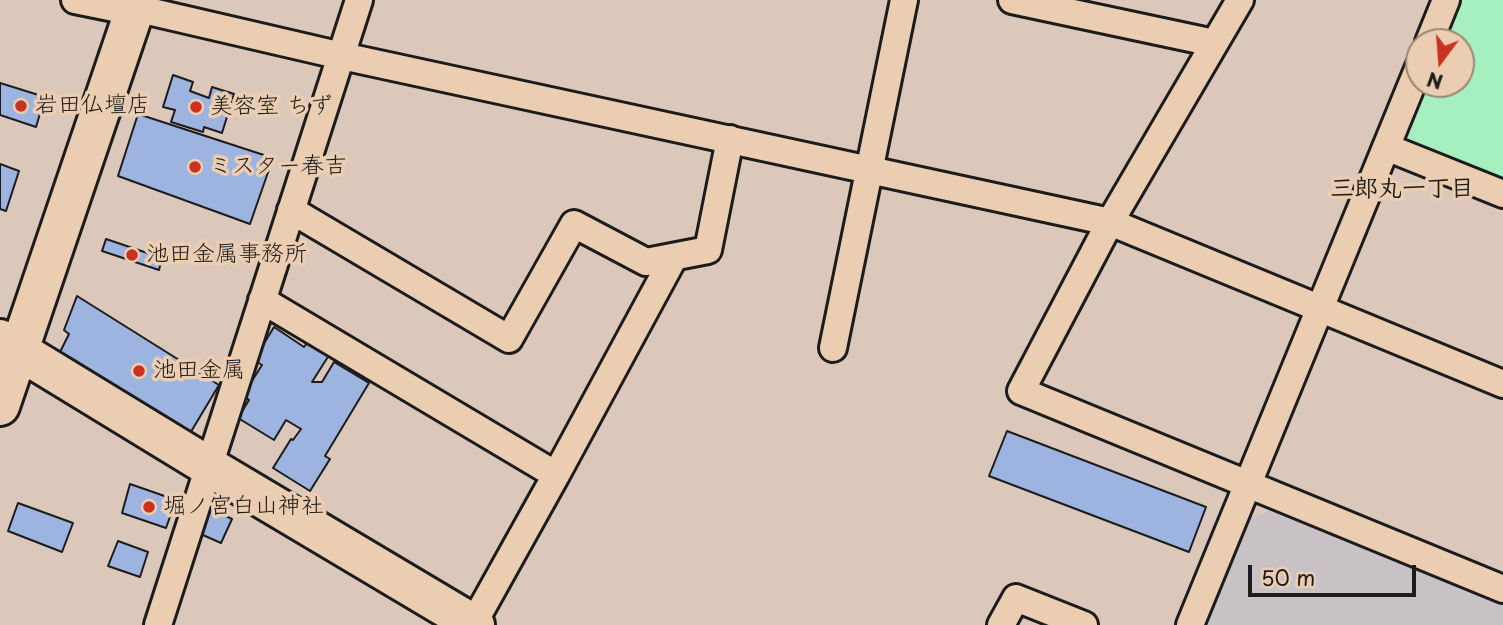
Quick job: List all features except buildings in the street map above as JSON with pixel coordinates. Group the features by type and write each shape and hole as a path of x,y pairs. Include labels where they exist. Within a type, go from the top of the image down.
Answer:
{"street":[{"path":"75,0 135,7 342,55 1110,222 1503,384"},
{"path":"158,625 359,0"},
{"path":"833,348 904,0"},
{"path":"1012,0 1214,43"},
{"path":"1240,0 1110,222 1021,391 1503,589"},
{"path":"1435,28 1446,0"},
{"path":"0,406 9,345 135,7"},
{"path":"1190,625 1406,98"},
{"path":"291,210 509,339 574,224 646,262 708,250 730,139"},
{"path":"1386,147 1503,194"},
{"path":"9,345 474,625 674,257"},
{"path":"262,300 556,475"},
{"path":"1001,625 1016,598 1084,625"}],"shaded area":[{"path":"1269,511 1503,603 1503,625 1202,625 1249,519"}],"green space":[{"path":"1446,0 1503,0 1503,186 1386,147 1412,98 1475,98 1475,28 1435,28"}],"place":[{"name":"岩田仏壇店","path":"21,106"},
{"name":"美容室 ちず","path":"196,107"},
{"name":"ミスター春吉","path":"195,167"},
{"name":"池田金属事務所","path":"132,255"},
{"name":"池田金属","path":"139,371"},
{"name":"堀ノ宮白山神社","path":"149,507"}],"district":[{"name":"三郎丸一丁目","path":"1402,189"}]}
